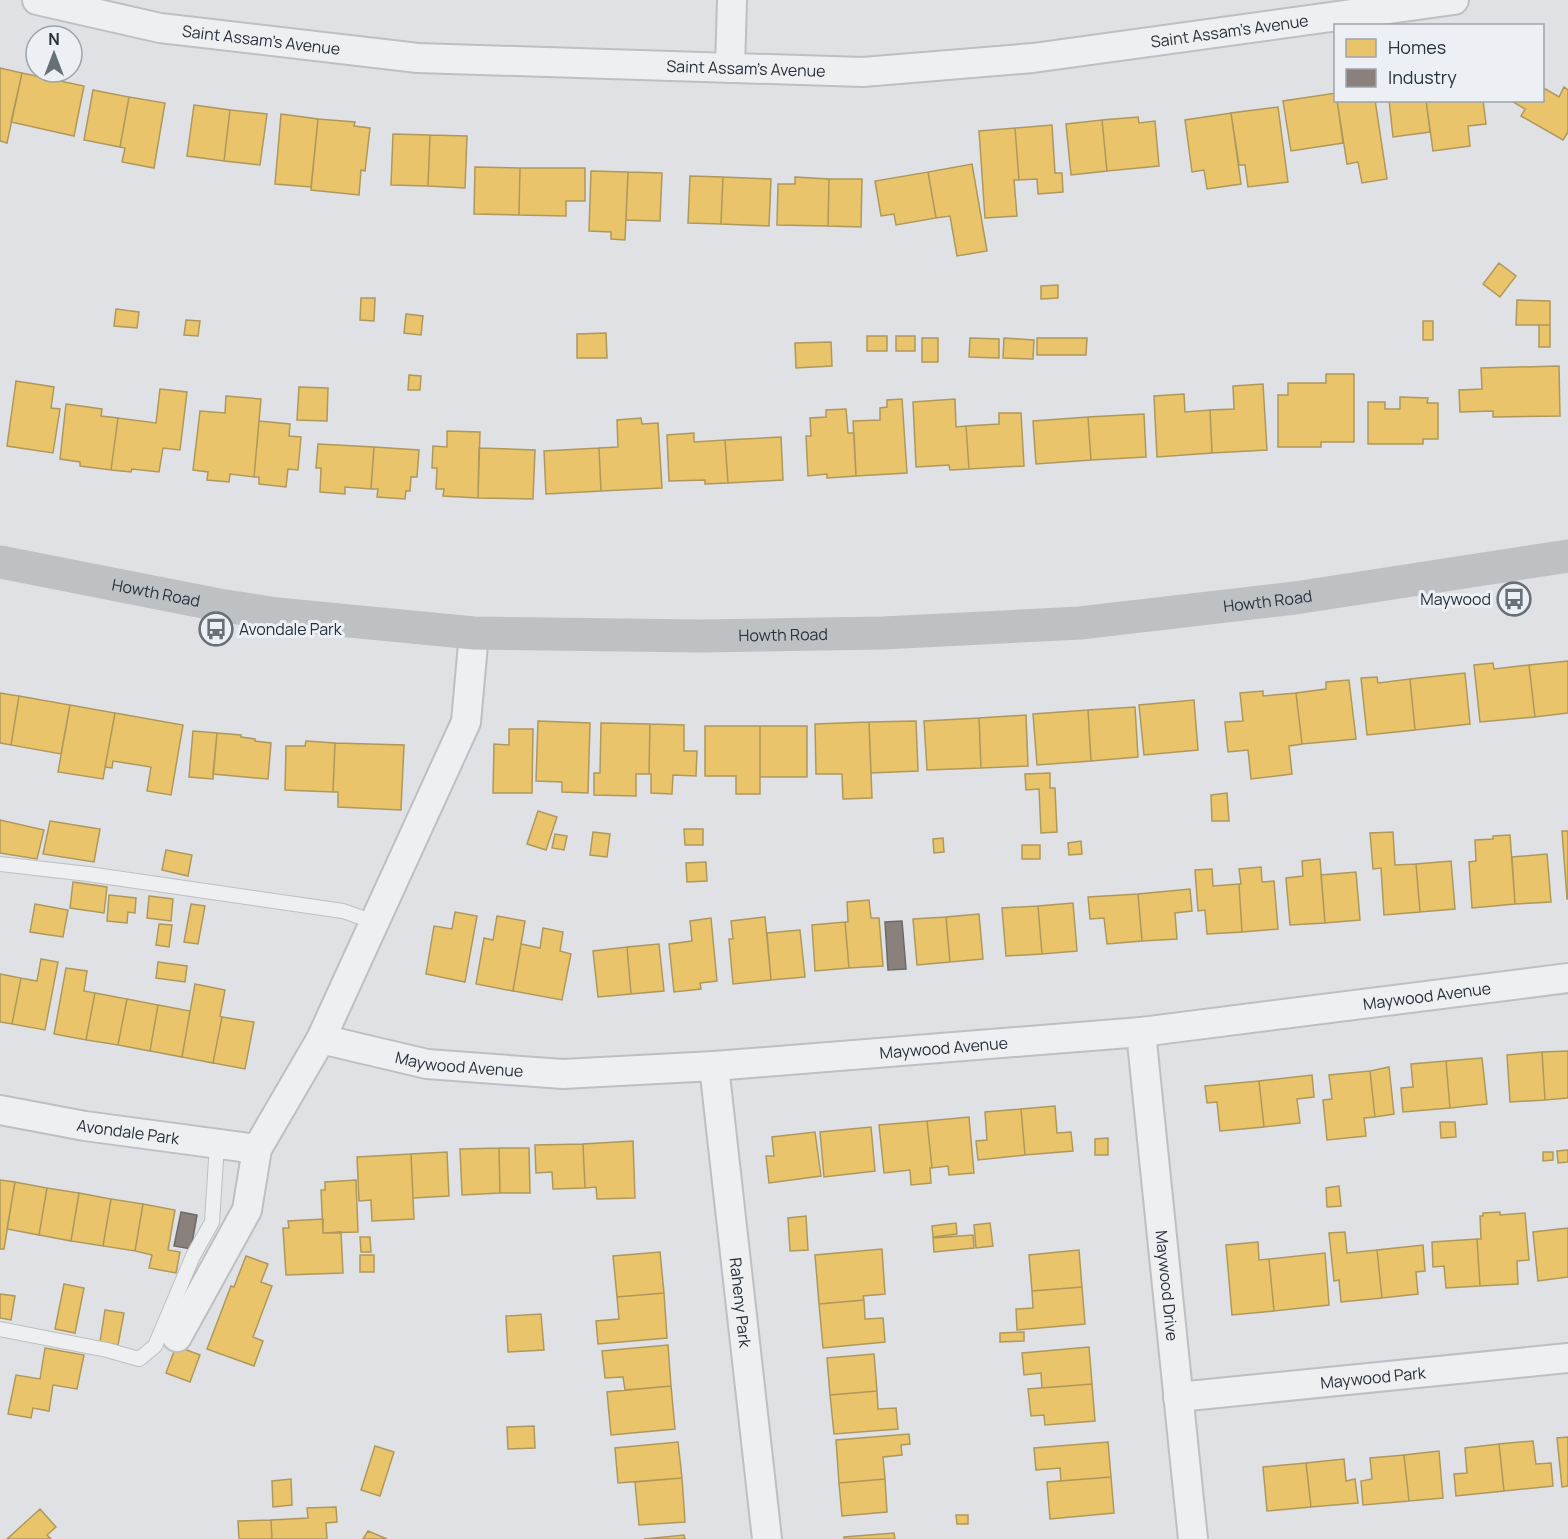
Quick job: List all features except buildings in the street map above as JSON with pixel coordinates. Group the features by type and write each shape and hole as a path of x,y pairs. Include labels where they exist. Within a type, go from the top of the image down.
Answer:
{"main road":[{"name":"Howth Road","path":"0,562 277,614 474,633 700,636 883,633 1080,623 1294,598 1568,556"}],"street":[{"name":"Saint Assam's Avenue","path":"37,0 160,28 418,58 863,72 1033,58 1454,0"},
{"path":"730,68 732,0"},
{"path":"177,1337 247,1210 257,1149 321,1039 466,722 474,633"},
{"name":"Maywood Avenue","path":"321,1039 427,1064 563,1074 714,1066 1141,1032 1568,978"},
{"name":"Maywood Drive","path":"1141,1032 1193,1539"},
{"name":"Raheny Park","path":"714,1066 767,1539"},
{"name":"Avondale Park","path":"0,1110 85,1126 257,1149"},
{"name":"Maywood Park","path":"1178,1397 1568,1358"}],"lane":[{"path":"0,864 88,874 343,911 374,922"},
{"path":"0,1329 107,1350 139,1359 155,1347 193,1256 212,1222 217,1144"}],"place":[{"name":"Maywood","path":"1514,599"},
{"name":"Avondale Park","path":"216,629"}]}
